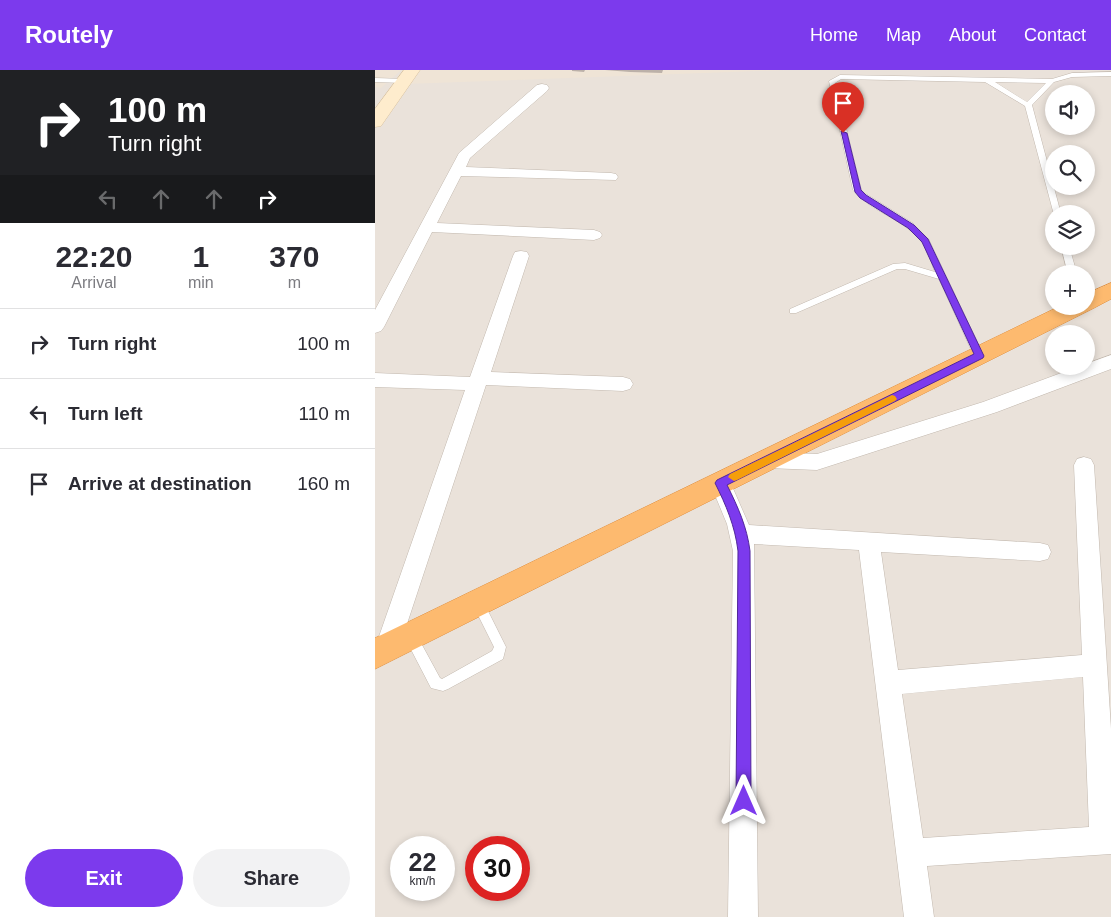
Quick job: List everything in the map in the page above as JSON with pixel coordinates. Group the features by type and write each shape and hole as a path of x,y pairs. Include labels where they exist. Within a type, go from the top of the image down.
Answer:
{"highway":[{"path":"1095,298 1111,290"},
{"path":"381,651 1061,315"}],"street":[{"path":"375,98 395,76"},
{"path":"375,122 395,76"},
{"path":"375,327 464,156 474,145 542,88"},
{"path":"455,171 611,177"},
{"path":"427,227 594,235"},
{"path":"381,651 521,256"},
{"path":"768,460 817,462 990,407 1111,362"},
{"path":"375,380 623,384"},
{"path":"911,853 1107,841 1094,665 1083,465"},
{"path":"721,483 742,534 744,551 743,917"},
{"path":"742,534 1040,552"},
{"path":"869,542 919,917"},
{"path":"888,683 1094,665"}],"lane":[{"path":"979,356 925,240 919,233 863,196 857,190 831,82 840,77 1052,81 1072,76 1111,74"},
{"path":"987,80 1028,105 1055,205"},
{"path":"1028,105 1052,81"},
{"path":"793,311 896,266 905,266 942,277"},
{"path":"410,636 436,684 443,685 498,655 500,650 478,603"}],"shaded area":[{"path":"375,70 1111,70 1111,917 375,917"},
{"path":"375,70 401,70 381,88 375,87"},
{"path":"415,70 787,70 405,84"}],"slow traffic":[{"path":"734,477 892,399"}],"route":[{"path":"744,801 744,551 742,534 736,516 721,483 979,356 925,240 911,226 863,196 857,190 843,133"}]}
